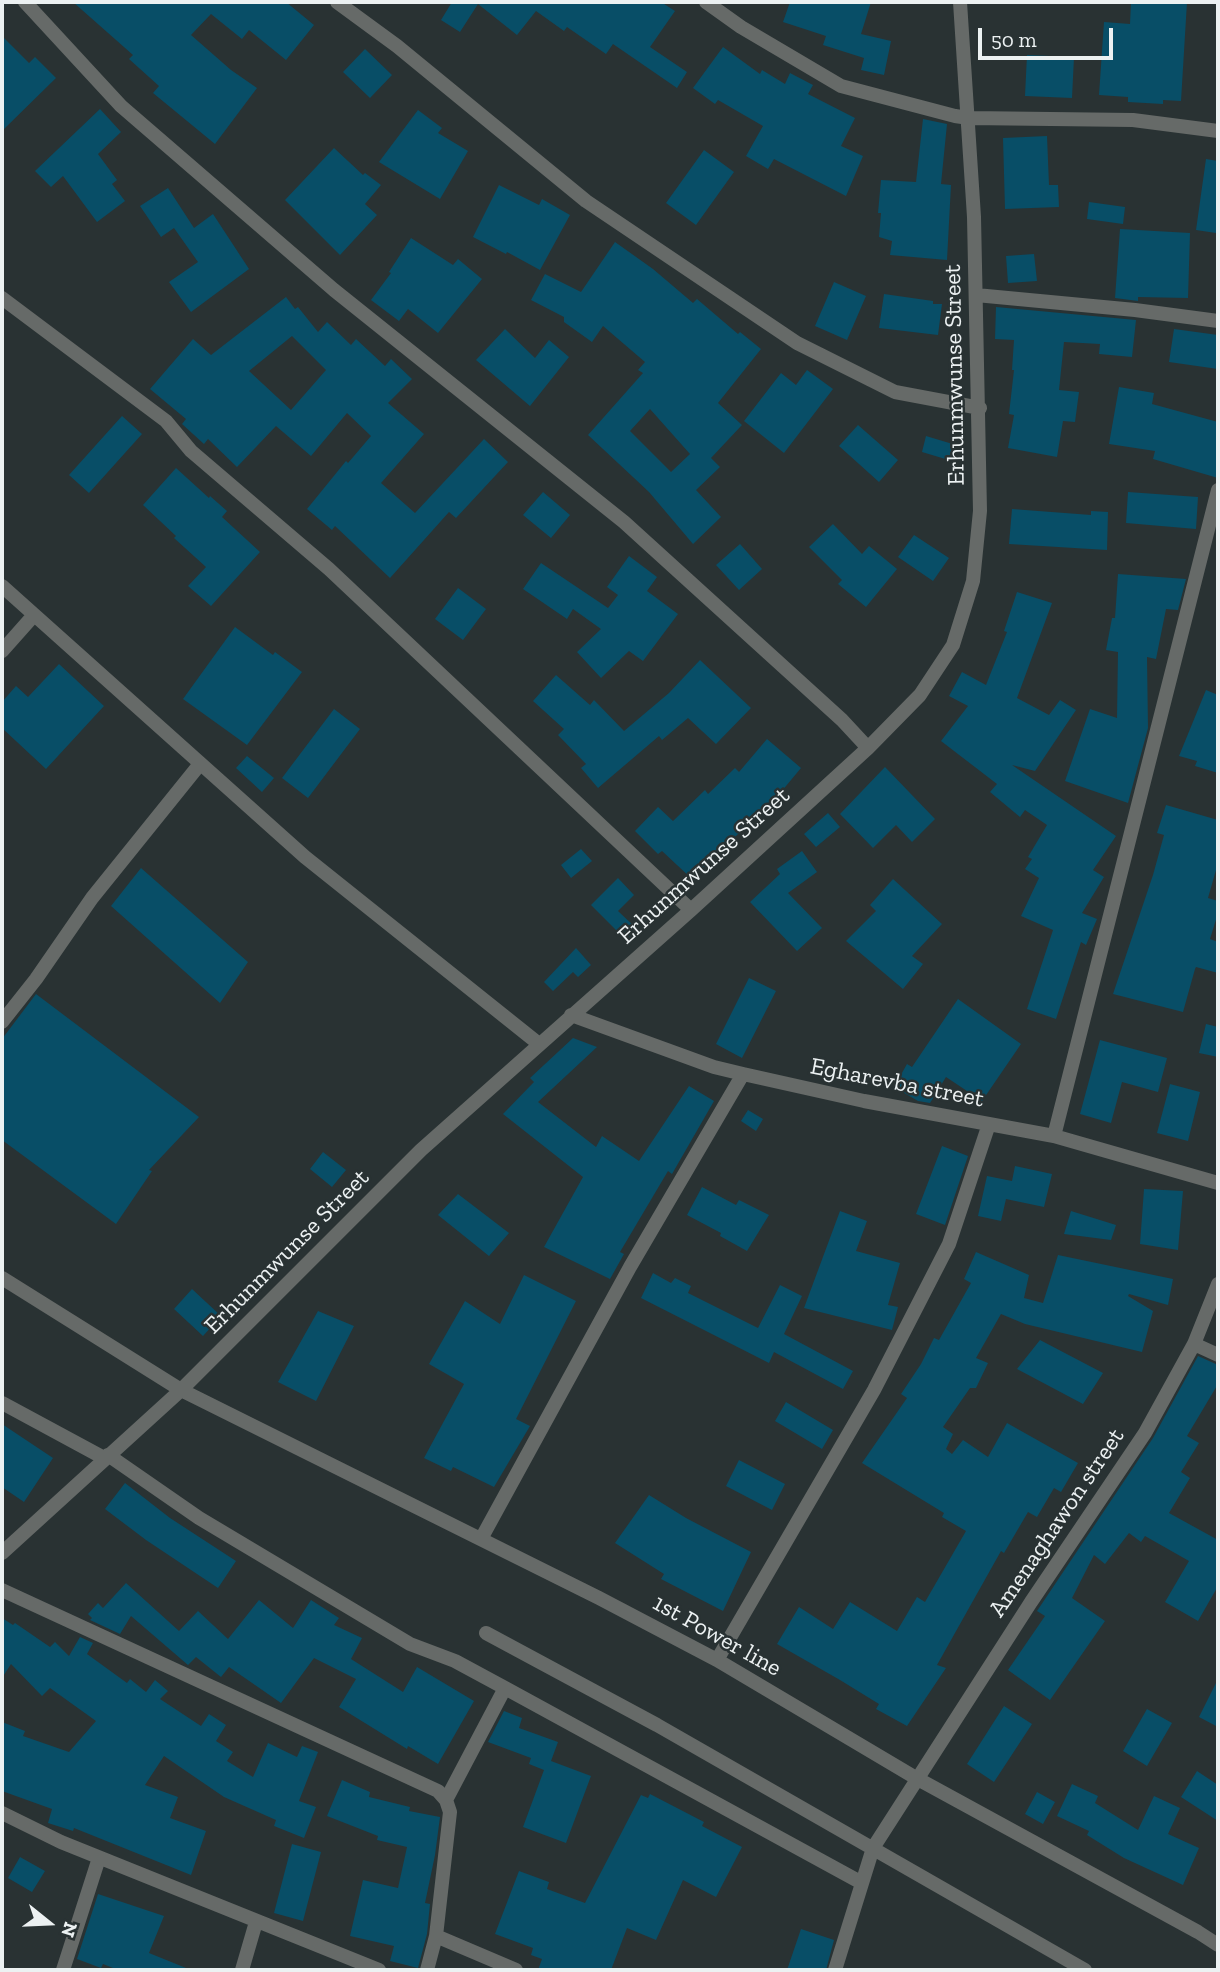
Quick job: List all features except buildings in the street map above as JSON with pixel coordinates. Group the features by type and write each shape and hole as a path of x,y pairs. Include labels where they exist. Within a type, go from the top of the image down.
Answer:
{"street":[{"path":"25,2 121,106 334,290 624,522 842,720 868,748"},
{"path":"337,2 397,46 586,201 797,343 895,392 980,408"},
{"path":"706,2 741,27 841,86 969,118 1133,120 1218,131"},
{"name":"Erhunmwunse Street","path":"2,1553 181,1390 421,1150 691,911 868,748 920,695 953,645 973,581 981,510 980,408 969,118 960,2"},
{"path":"976,295 1218,321"},
{"path":"2,298 166,421 191,451 330,569 691,911"},
{"path":"1054,1136 1218,490"},
{"path":"2,586 304,857 540,1044"},
{"path":"2,651 34,615"},
{"path":"2,1022 36,979 92,898 200,764"},
{"name":"Egharevba street","path":"571,1015 714,1067 864,1101 1054,1136 1218,1183"},
{"path":"481,1539 630,1267 743,1074"},
{"path":"717,1660 874,1390 937,1268 949,1244 989,1124"},
{"name":"1st Power line","path":"2,1278 181,1390 717,1660 916,1779 1218,1945"},
{"name":"Amenaghawon street","path":"835,1970 873,1848 1031,1602 1145,1433 1194,1344 1218,1284"},
{"path":"1194,1344 1218,1354"},
{"path":"2,1403 106,1456 199,1518 410,1644 455,1661 862,1883"},
{"path":"2,1590 438,1791 446,1800 450,1812 436,1936 427,1970"},
{"path":"486,1633 657,1725 1085,1970"},
{"path":"446,1800 505,1688"},
{"path":"2,1813 99,1858 379,1970"},
{"path":"62,1970 99,1858"},
{"path":"242,1970 257,1923"},
{"path":"436,1936 516,1970"}]}
